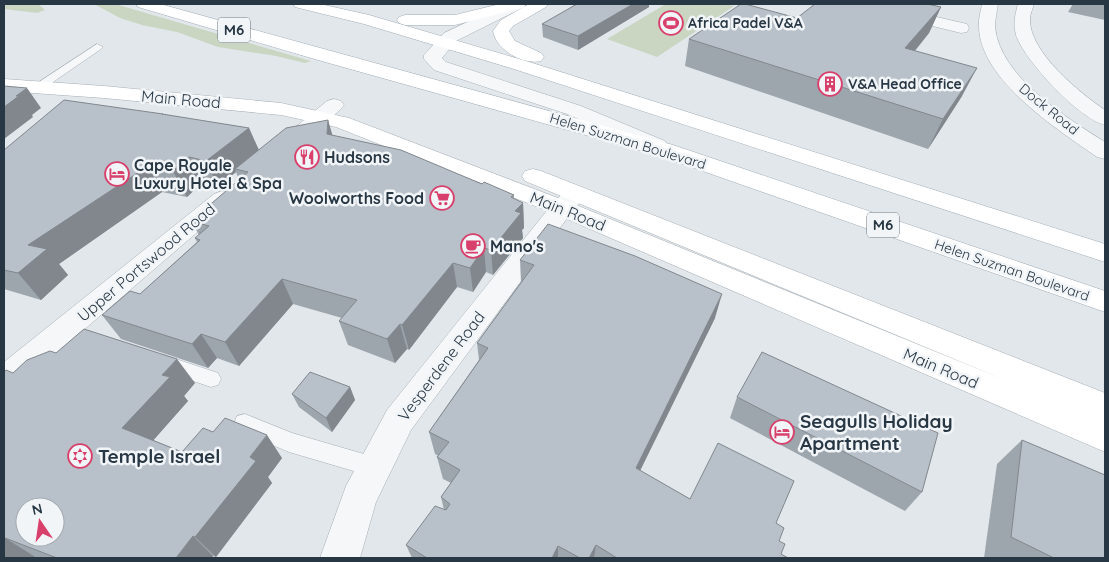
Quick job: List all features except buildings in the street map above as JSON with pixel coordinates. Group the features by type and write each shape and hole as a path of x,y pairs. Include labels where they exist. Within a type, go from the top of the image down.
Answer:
{"main road":[{"name":"Helen Suzman Boulevard","path":"144,4 324,56 665,150 1105,302"},
{"path":"305,5 361,12 394,19 432,21 464,19 518,4"},
{"path":"540,4 506,23 501,31 503,40 508,45 528,54 655,99 689,118"},
{"path":"305,5 444,42 689,118 1105,253"},
{"name":"Main Road","path":"4,70 46,81"},
{"name":"Main Road","path":"4,85 46,81 111,86 281,109 327,111 374,133 569,200 1105,406"},
{"name":"Main Road","path":"569,200 1105,437"}],"street":[{"path":"518,4 458,33 444,42 432,57 435,62 440,66 574,110 665,150"},
{"path":"861,4 961,28"},
{"name":"Dock Road","path":"988,9 985,27 992,50 1009,75 1028,95 1071,129 1105,152"},
{"name":"Dock Road","path":"1024,11 1023,28 1036,56 1066,88 1105,119"},
{"path":"268,161 327,111"},
{"name":"Upper Portswood Road","path":"4,380 237,186"},
{"name":"Vesperdene Road","path":"340,558 358,499 399,420 569,200"},
{"path":"4,353 50,341"}],"lane":[{"path":"46,81 97,47"},
{"path":"50,341 87,340"},
{"path":"149,358 211,379"},
{"path":"245,423 288,442 374,467"}],"green space":[{"path":"4,4 38,4 45,10 37,13 4,9"},
{"path":"94,4 115,4 311,61 305,63 276,56 218,47 177,32 142,25 120,18"},
{"name":"Africa Padel V&A","path":"666,4 723,4 734,6 657,57 607,39"}],"place":[{"name":"Africa Padel V&A","path":"671,23"},
{"name":"V&A Head Office","path":"830,84"},
{"name":"Hudsons","path":"307,157"},
{"name":"Cape Royale Luxury Hotel & Spa","path":"117,174"},
{"name":"Woolworths Food","path":"442,198"},
{"name":"Mano's","path":"473,246"},
{"name":"Seagulls Holiday Apartment","path":"782,432"},
{"name":"Temple Israel","path":"80,456"}]}
